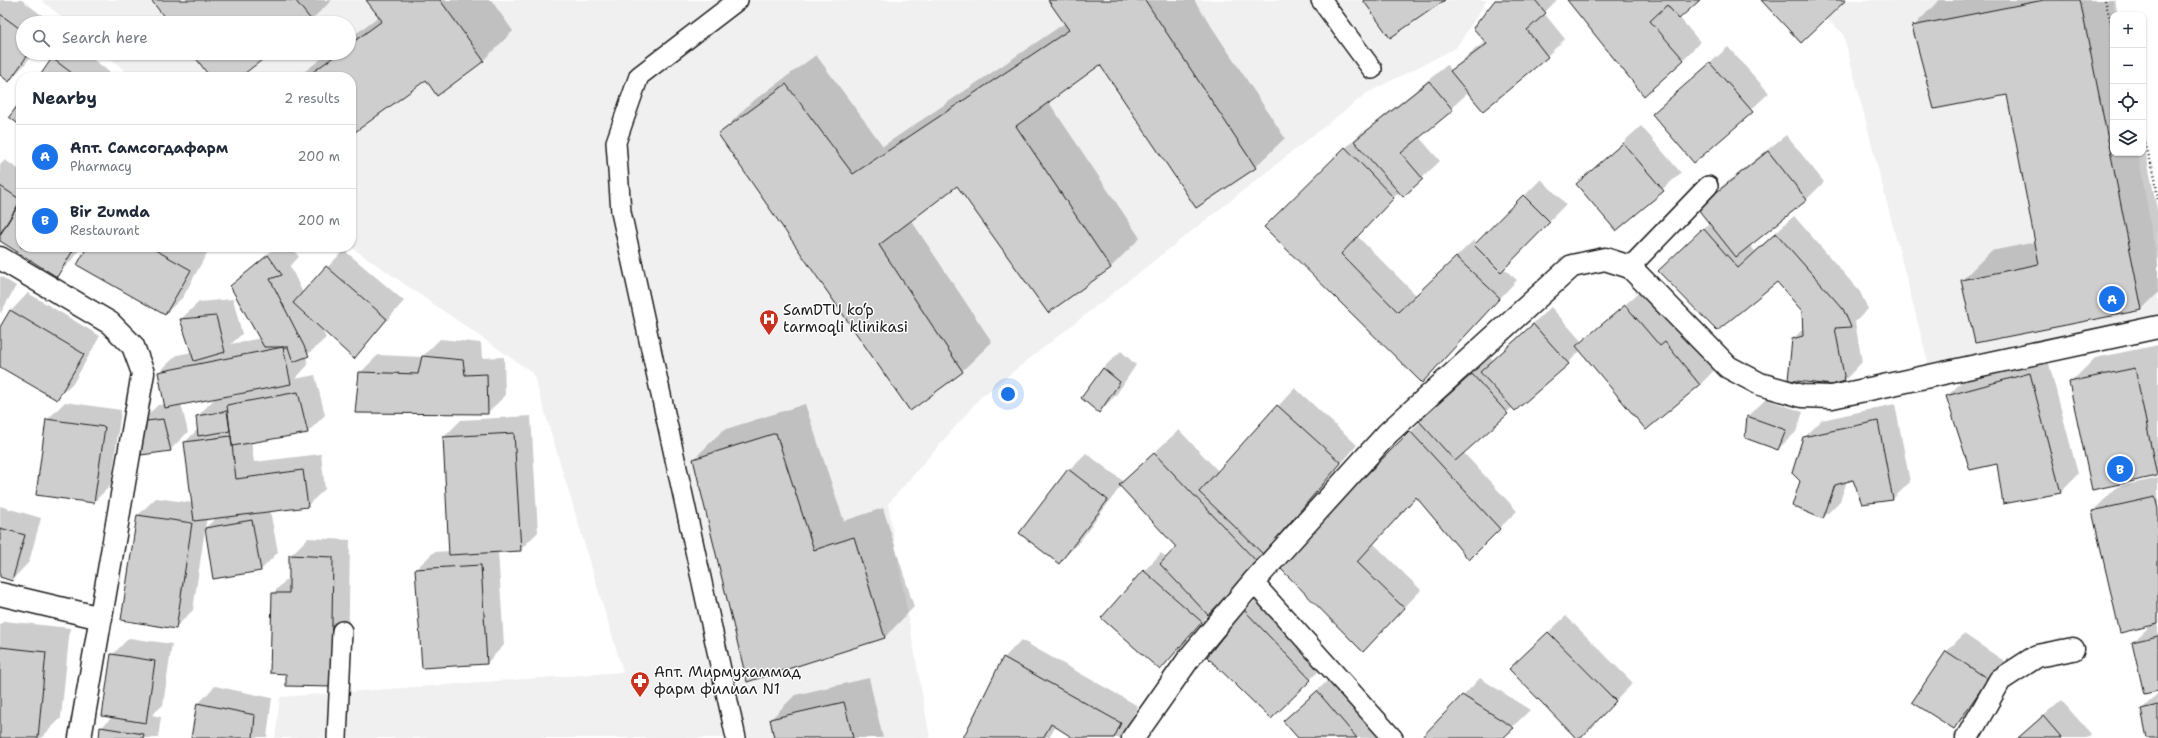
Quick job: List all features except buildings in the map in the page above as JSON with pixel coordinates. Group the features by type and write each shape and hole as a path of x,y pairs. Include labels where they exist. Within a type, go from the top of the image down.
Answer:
{"street":[{"path":"0,258 110,324 132,346 143,372 80,738"},
{"path":"1133,738 1190,657 1253,582 1388,433 1572,266 1605,259 1630,267 1728,367 1760,384 1802,396 1832,397 2158,327"},
{"path":"0,594 101,618"},
{"path":"1967,738 2000,680 2036,656 2073,649"}],"lane":[{"path":"736,738 621,212 616,142 639,76 738,0"},
{"path":"1321,0 1372,69"},
{"path":"1630,267 1708,186"},
{"path":"1253,582 1393,738"},
{"path":"337,738 342,632"}],"path":[{"path":"2105,0 2110,19"},
{"path":"2146,147 2158,200"}],"shaded area":[{"name":"SamDTU ko‘p tarmoqli klinikasi","path":"41,0 1487,0 1456,48 1367,93 981,397 888,504 930,738 275,738 280,697 623,672 533,373 356,250 356,72 126,72 112,60 356,60 356,16 60,16"},
{"path":"1804,0 2113,0 2115,12 2110,12 2110,156 2139,156 2158,268 2158,331 1930,370 1843,33"}],"place":[{"name":"Апт. Самсогдафарм","path":"2112,299"},
{"name":"SamDTU ko‘p tarmoqli klinikasi","path":"769,336"},
{"name":"Bir Zumda","path":"2120,469"},
{"name":"Апт. Мирмухаммад фарм филиал N1","path":"640,698"}]}
